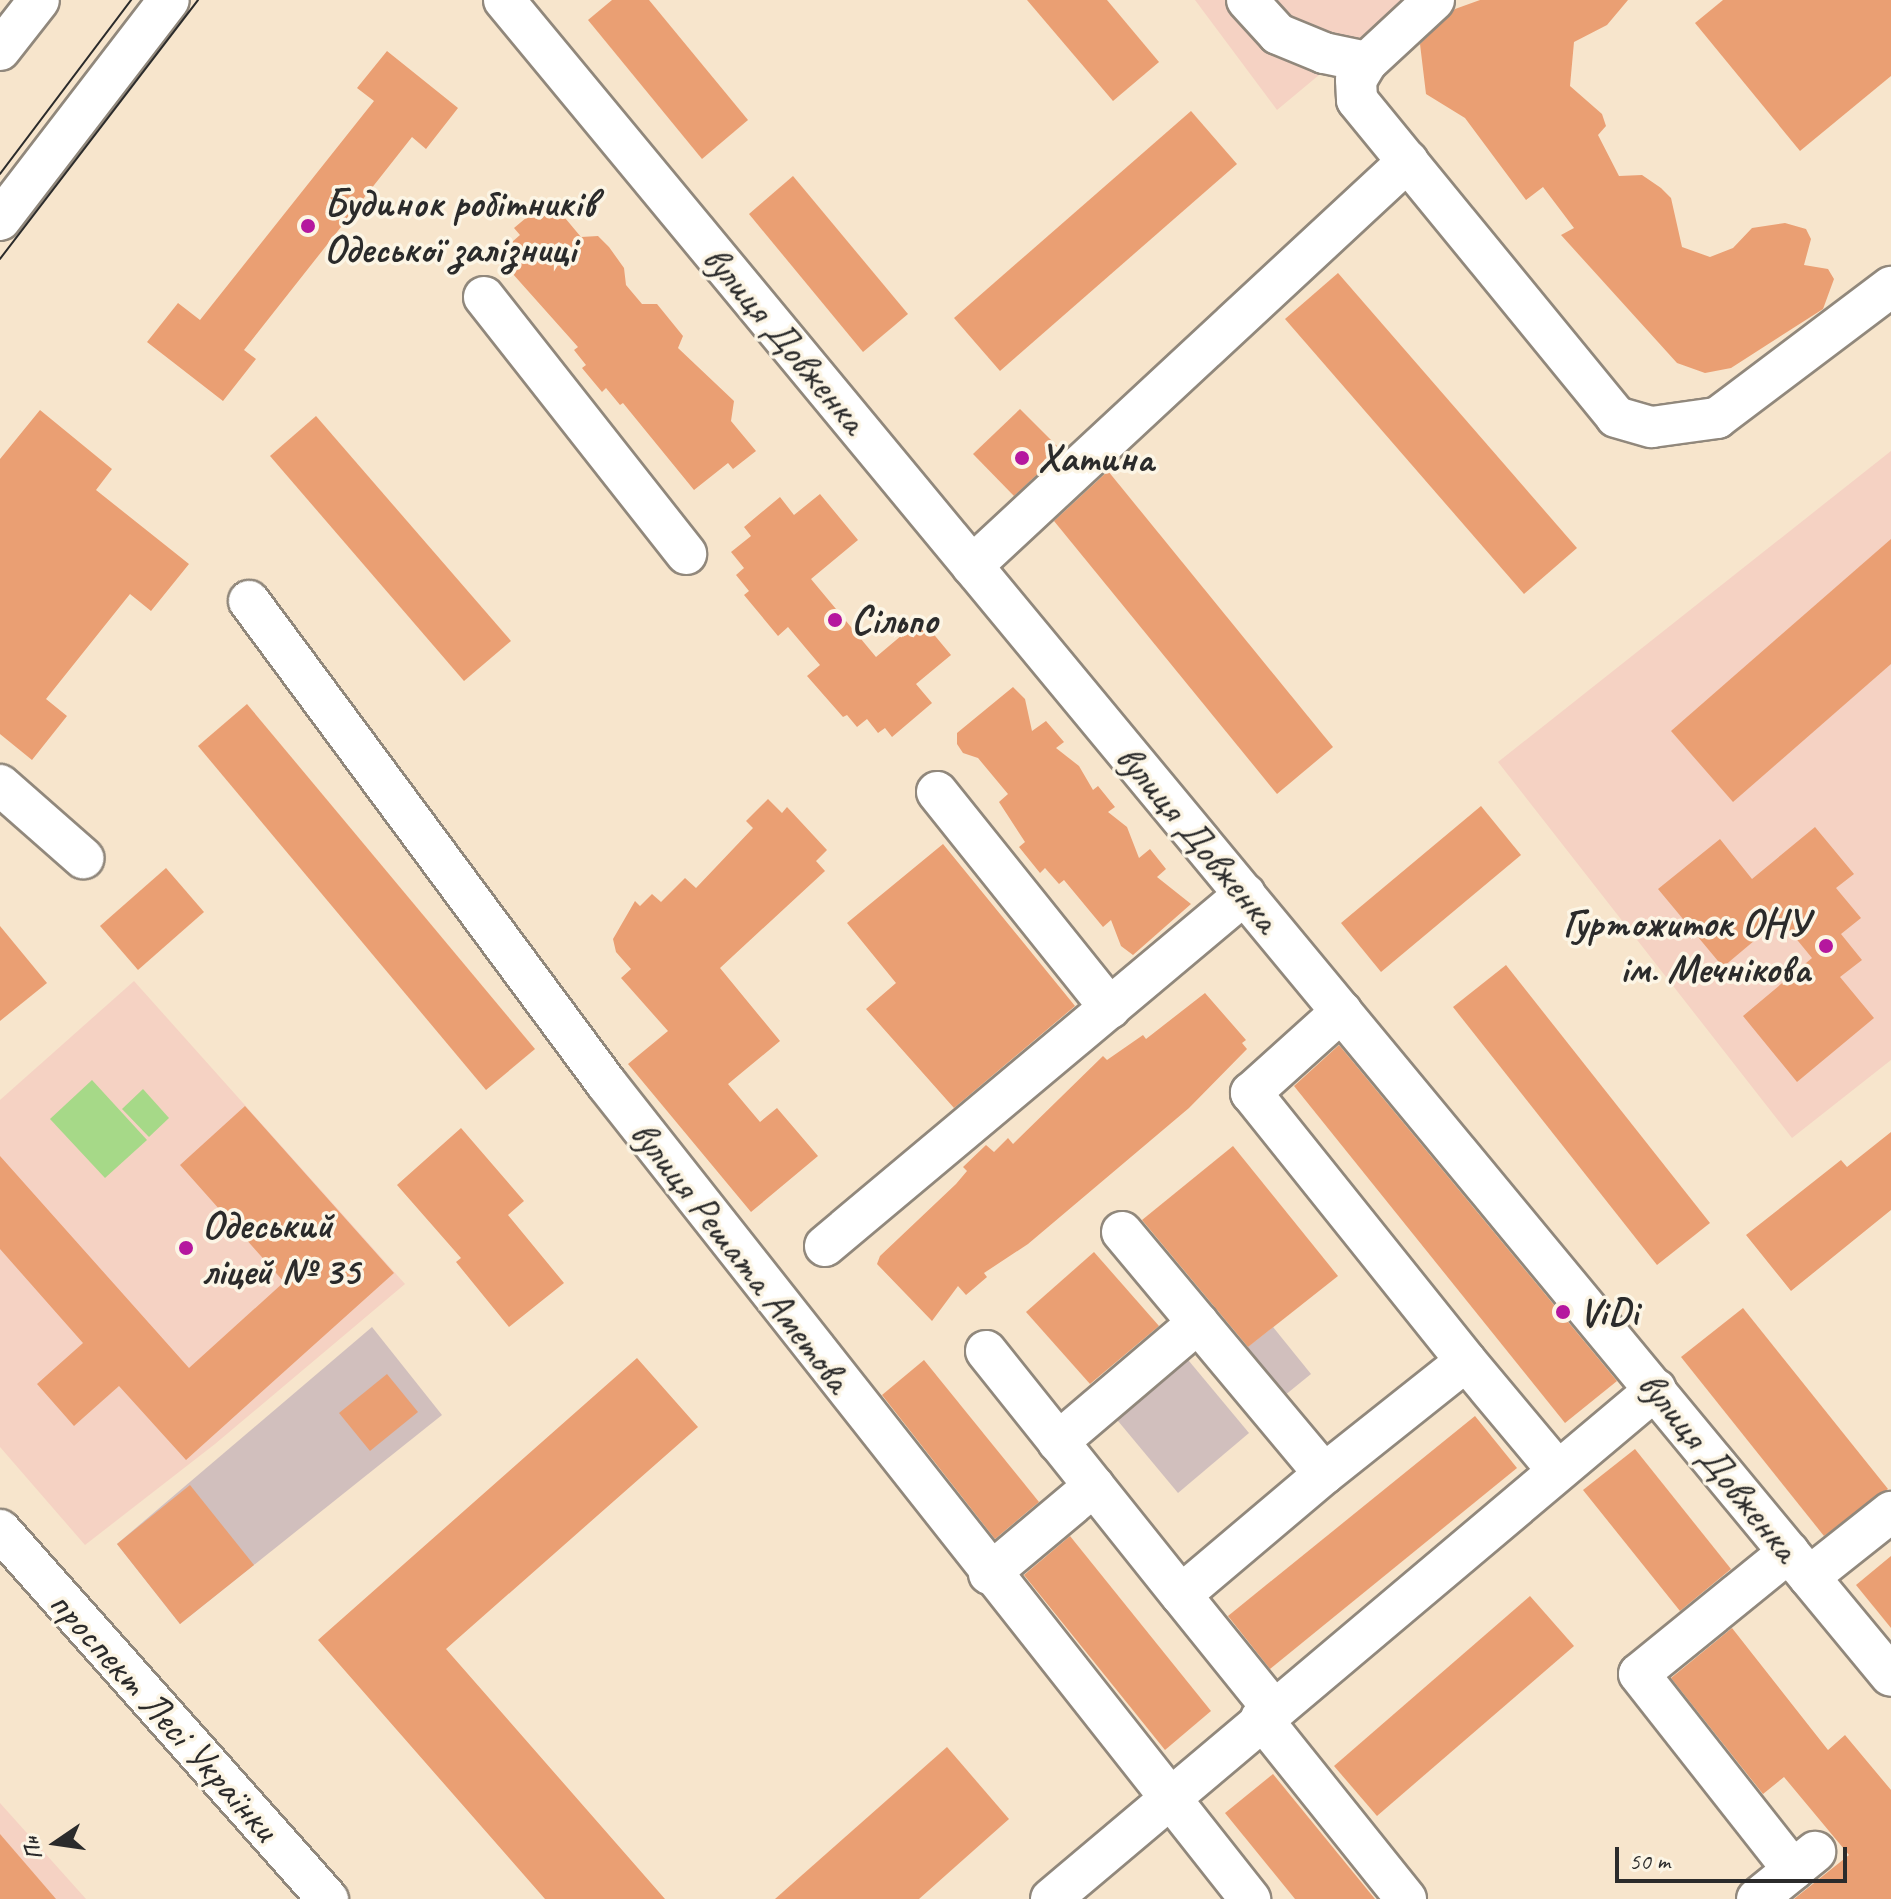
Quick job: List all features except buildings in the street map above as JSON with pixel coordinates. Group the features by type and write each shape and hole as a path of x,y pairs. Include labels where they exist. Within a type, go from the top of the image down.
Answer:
{"street":[{"path":"0,50 39,0"},
{"path":"0,220 169,0"},
{"name":"вулиця Довженка","path":"504,0 1891,1676"},
{"path":"1247,0 1278,34 1324,53 1367,62"},
{"path":"1434,0 1367,62 1356,80 1357,100 1616,417 1652,427 1717,418 1891,287"},
{"path":"972,566 1408,161"},
{"path":"484,297 686,554"},
{"name":"вулиця Решата Аметова","path":"249,601 606,1083 989,1574 1250,1899"},
{"path":"0,785 83,858"},
{"path":"937,792 1110,1008"},
{"path":"825,1246 1245,894"},
{"path":"1342,1011 1251,1093 1558,1471"},
{"path":"1122,1232 1324,1474"},
{"path":"1058,1442 1198,1323"},
{"path":"986,1351 1181,1595 1406,1899"},
{"path":"1181,1595 1324,1474 1466,1361"},
{"path":"1051,1899 1167,1796 1656,1389"},
{"path":"989,1574 1094,1486"},
{"path":"1757,1899 1804,1861 1639,1674 1799,1564 1891,1512"},
{"name":"проспект Лесі Українки","path":"0,1530 328,1899"}],"shaded area":[{"path":"1195,0 1409,0 1277,110"},
{"path":"1891,451 1891,1060 1792,1138 1498,762"},
{"name":"Одеський ліцей № 35","path":"134,981 405,1284 215,1444 85,1545 0,1447 0,1100"},
{"path":"372,1327 442,1415 180,1624 117,1544"},
{"path":"1273,1327 1311,1374 1279,1400 1240,1353"},
{"path":"1184,1355 1249,1433 1178,1493 1113,1415"},
{"path":"0,1803 86,1899 0,1899"}],"green space":[{"path":"92,1080 147,1140 105,1178 50,1119"},
{"path":"143,1089 169,1118 149,1137 122,1109"}],"tram line":[{"path":"0,174 131,0"},
{"path":"0,259 198,0"}],"place":[{"name":"Будинок робітників Одеської залізниці","path":"308,226"},
{"name":"Хатина","path":"1022,458"},
{"name":"Сільпо","path":"835,620"},
{"name":"Гуртожиток ОНУ ім. Мечнікова","path":"1826,946"},
{"name":"Одеський ліцей № 35","path":"186,1248"},
{"name":"ViDi","path":"1563,1312"}]}
